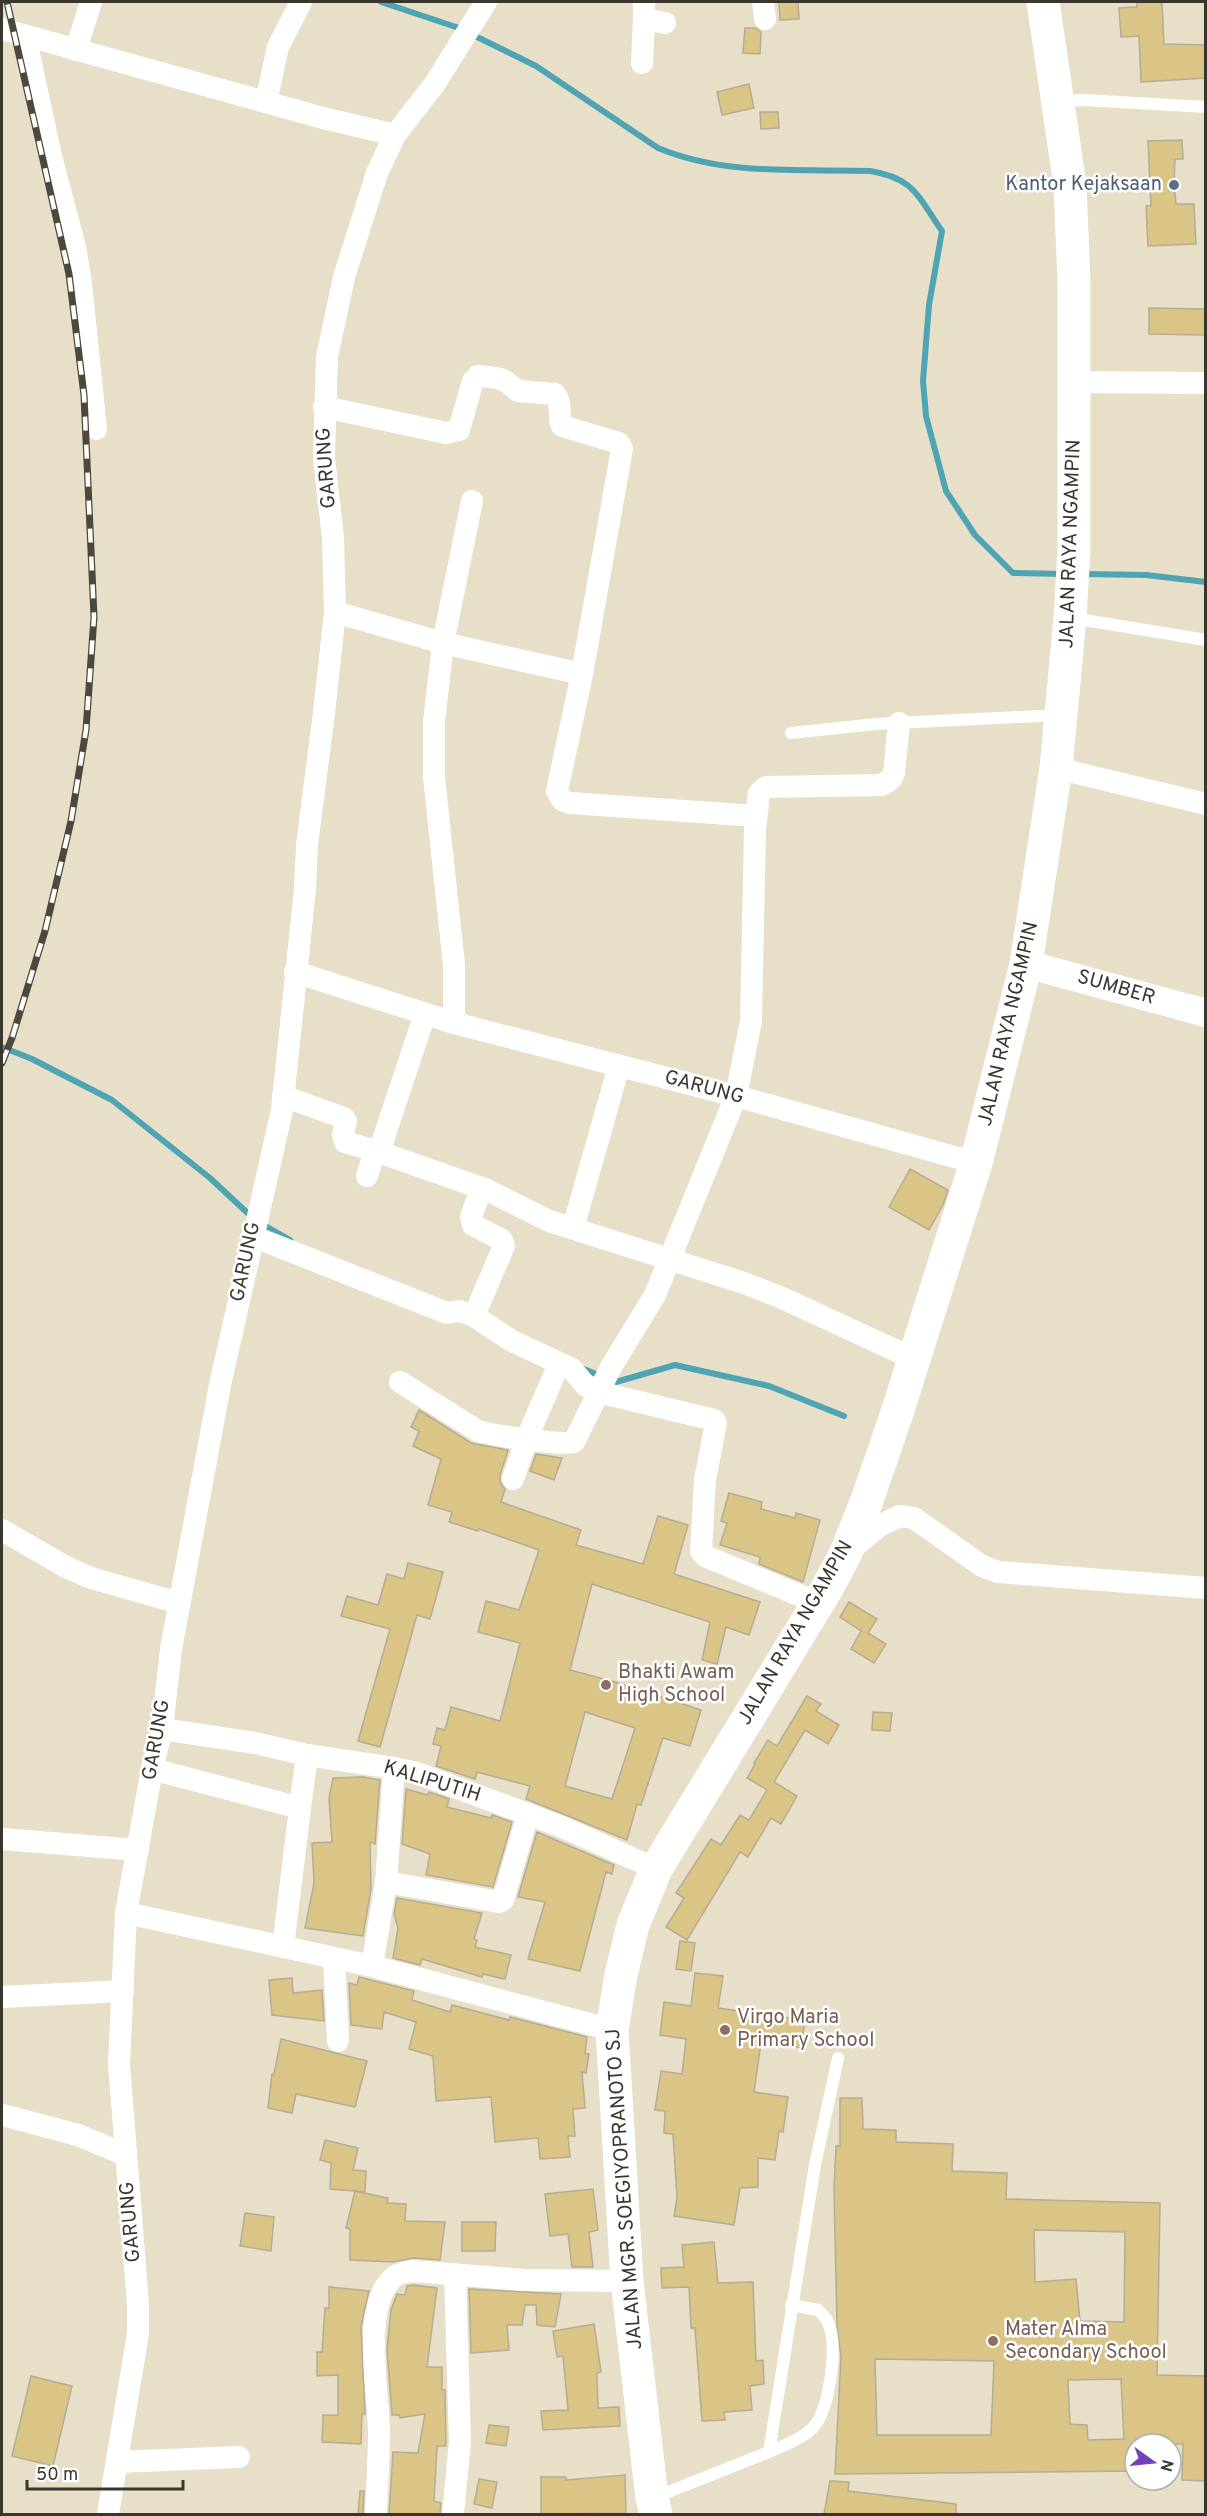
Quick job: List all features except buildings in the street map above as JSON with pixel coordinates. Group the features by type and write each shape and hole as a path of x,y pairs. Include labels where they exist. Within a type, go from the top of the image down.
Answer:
{"main road":[{"name":"JALAN RAYA NGAMPIN","path":"656,1869 845,1555 866,1503 915,1359 976,1163 1026,964 1056,768 1074,551 1075,382 1070,185 1043,2"},
{"name":"JALAN MGR. SOEGIYOPRANOTO SJ","path":"654,2506 627,2281 612,2030 621,1975 633,1924 656,1869"}],"street":[{"path":"76,50 91,2"},
{"path":"266,102 278,47 301,2"},
{"name":"GARUNG","path":"108,2514 138,2334 138,2304 119,2064 126,1913 152,1768 162,1729 171,1649 219,1385 283,1096 305,889 307,845 335,612 333,538 324,458 327,357 344,277 377,173 395,135 434,85 486,2"},
{"path":"642,63 651,14"},
{"path":"2,29 395,135"},
{"path":"25,36 51,156 75,247 81,283 96,429"},
{"path":"324,407 446,433 459,430 473,381 478,376 500,378 509,382 518,392 555,394 560,401 559,420 562,426 619,442 622,449 582,674 557,791 562,800 570,803 756,816"},
{"path":"1075,382 1206,383"},
{"path":"454,1023 452,938 434,777 434,722 443,643 472,501"},
{"path":"335,612 443,643 582,674"},
{"path":"400,1382 478,1431 567,1445 574,1443 611,1367 655,1295 736,1096 751,1021 756,816 759,794 766,787 882,785 891,779 894,773 899,723"},
{"path":"1056,768 1206,804"},
{"name":"SUMBER","path":"1026,964 1206,1013"},
{"name":"GARUNG","path":"295,972 454,1023 736,1096 976,1163"},
{"path":"367,1176 424,1014"},
{"path":"573,1228 619,1066"},
{"path":"283,1096 344,1118 346,1121 343,1135 345,1142 482,1188 549,1221 717,1272 780,1297 915,1359"},
{"path":"477,1309 504,1246 501,1240 474,1225 471,1216 482,1188"},
{"path":"252,1236 447,1313 477,1309 512,1341 572,1369 586,1386 598,1392 714,1420 716,1423 705,1480 701,1551 705,1556 818,1603"},
{"path":"513,1479 527,1438 559,1364"},
{"path":"845,1555 879,1526 900,1516 914,1518 981,1566 998,1572 1206,1588"},
{"path":"2,1530 66,1567 179,1603"},
{"name":"KALIPUTIH","path":"162,1729 255,1743 307,1755 417,1773 528,1814 656,1869"},
{"path":"283,1947 307,1755"},
{"path":"152,1768 300,1808"},
{"path":"372,1966 386,1882 394,1768"},
{"path":"386,1882 499,1902 504,1900 528,1814"},
{"path":"2,1839 138,1850"},
{"path":"126,1913 372,1966 612,2030"},
{"path":"333,1958 338,2041"},
{"path":"2,1997 123,1991"},
{"path":"2,2115 78,2135 126,2155"},
{"path":"376,2514 379,2430 373,2345 376,2317 386,2286 396,2275 412,2271 524,2280 627,2281"},
{"path":"453,2514 460,2442 455,2274"},
{"path":"117,2462 240,2457"}],"lane":[{"path":"1059,101 1084,100 1206,106"},
{"path":"1071,605 1206,640"},
{"path":"791,733 899,723 1061,715"},
{"path":"768,2452 791,2305 838,2058"},
{"path":"654,2506 799,2438 816,2425 823,2408 831,2374 833,2354 827,2321 818,2310 791,2305"}],"waterway":[{"path":"381,2 462,29"},
{"path":"471,34 536,66 658,148 683,157 709,163 762,169 870,171 897,179 914,191 942,231 929,305 923,381 926,416 946,491 975,535 1013,573 1064,574"},
{"path":"1083,574 1146,575 1206,582"},
{"path":"2,1047 32,1059 112,1100 210,1178 254,1219"},
{"path":"262,1224 290,1240"},
{"path":"581,1368 616,1382 675,1365 769,1386 844,1416"}],"railway":[{"path":"2,1063 45,931 71,821 86,730 94,617 84,395 69,274 7,2"}],"place":[{"name":"Kantor Kejaksaan","path":"1174,185"},
{"name":"Bhakti Awam High School","path":"606,1685"},
{"name":"Virgo Maria Primary School","path":"725,2030"},
{"name":"Mater Alma Secondary School","path":"993,2341"}]}
